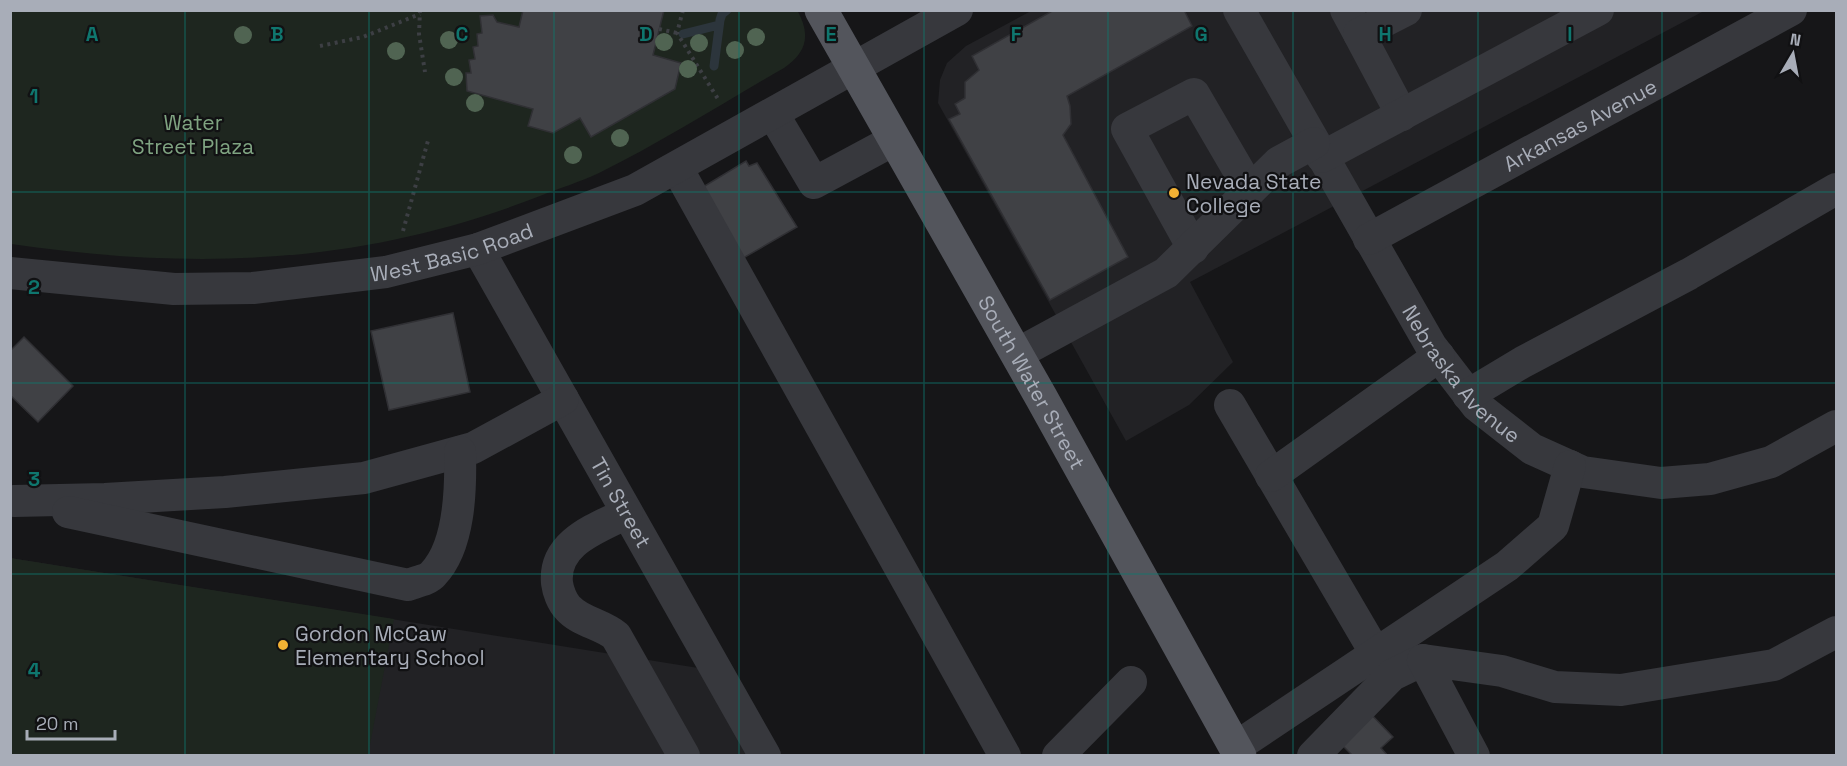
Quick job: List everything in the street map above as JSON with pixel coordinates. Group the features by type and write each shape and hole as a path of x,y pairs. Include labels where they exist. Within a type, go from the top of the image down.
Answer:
{"main road":[{"name":"South Water Street","path":"820,10 1017,354 1238,751"}],"street":[{"name":"West Basic Road","path":"10,273 174,289 253,288 386,272 478,249 635,190 957,10"},
{"name":"Nebraska Avenue","path":"1239,10 1438,356 1477,406 1532,449 1583,471 1661,483 1710,478 1771,462 1836,426"},
{"path":"1402,115 1353,22 1406,10"},
{"path":"1017,354 1166,273 1279,162 1318,150 1402,115 1598,10"},
{"name":"Arkansas Avenue","path":"1369,239 1791,10"},
{"path":"1193,248 1127,129 1194,94 1250,190"},
{"path":"773,114 814,183 894,140"},
{"path":"677,168 1005,756"},
{"path":"1468,395 1523,362 1689,274 1836,189"},
{"name":"Tin Street","path":"478,249 765,756"},
{"path":"1271,476 1438,356"},
{"path":"12,500 105,499 225,492 364,478 460,452 563,399"},
{"path":"1230,405 1376,654"},
{"path":"12,500 408,585 432,576 444,559 461,490 460,452"},
{"path":"1238,751 1507,566 1553,526 1570,466"},
{"path":"627,513 571,544 557,572 558,586 568,608 608,629 616,636 684,756"},
{"path":"1313,756 1392,675 1423,660 1502,671 1555,687 1620,690 1774,665 1836,632"},
{"path":"1423,660 1474,756"},
{"path":"1058,756 1131,682"}],"path":[{"path":"677,33 683,10"},
{"path":"320,46 363,37 420,12 420,48 425,72"},
{"path":"659,29 677,33 718,99"},
{"path":"403,231 429,137"}],"shaded area":[{"name":"Nevada State College","path":"1031,11 1704,11 1190,282 1233,362 1189,405 1126,441 938,103 940,80 947,63 966,46"},
{"name":"Gordon McCaw Elementary School","path":"10,558 717,671 765,755 11,755"}],"green space":[{"name":"Water Street Plaza","path":"797,10 804,27 804,42 798,56 784,68 599,173 474,219 409,236 344,249 279,256 213,259 147,258 80,253 11,244 11,11"},
{"name":"Gordon McCaw Elementary School","path":"10,558 394,619 368,755 11,755"}],"building":[{"path":"523,10 664,10 653,55 681,63 675,89 591,137 580,118 553,133 528,126 533,109 467,91 466,73 471,73 469,60 475,59 473,47 478,46 477,34 482,33 480,16 493,15 497,22 519,27"},
{"path":"1054,10 1184,10 1192,26 1067,96 1071,124 1063,135 1128,257 1050,300 949,119 960,114 955,104 965,98 965,82 979,70 972,56"},
{"path":"746,161 749,166 757,163 797,227 738,261 698,190"},
{"path":"453,313 470,392 389,410 371,331"},
{"path":"24,337 73,386 38,422 10,395 10,351"},
{"path":"1367,710 1393,737 1381,748 1388,756 1353,756 1338,741"}],"waterway":[{"path":"714,66 720,20 722,14 727,10"},
{"path":"683,34 719,25"}],"place":[{"name":"Nevada State College","path":"1174,193"},
{"name":"Gordon McCaw Elementary School","path":"283,645"}]}
